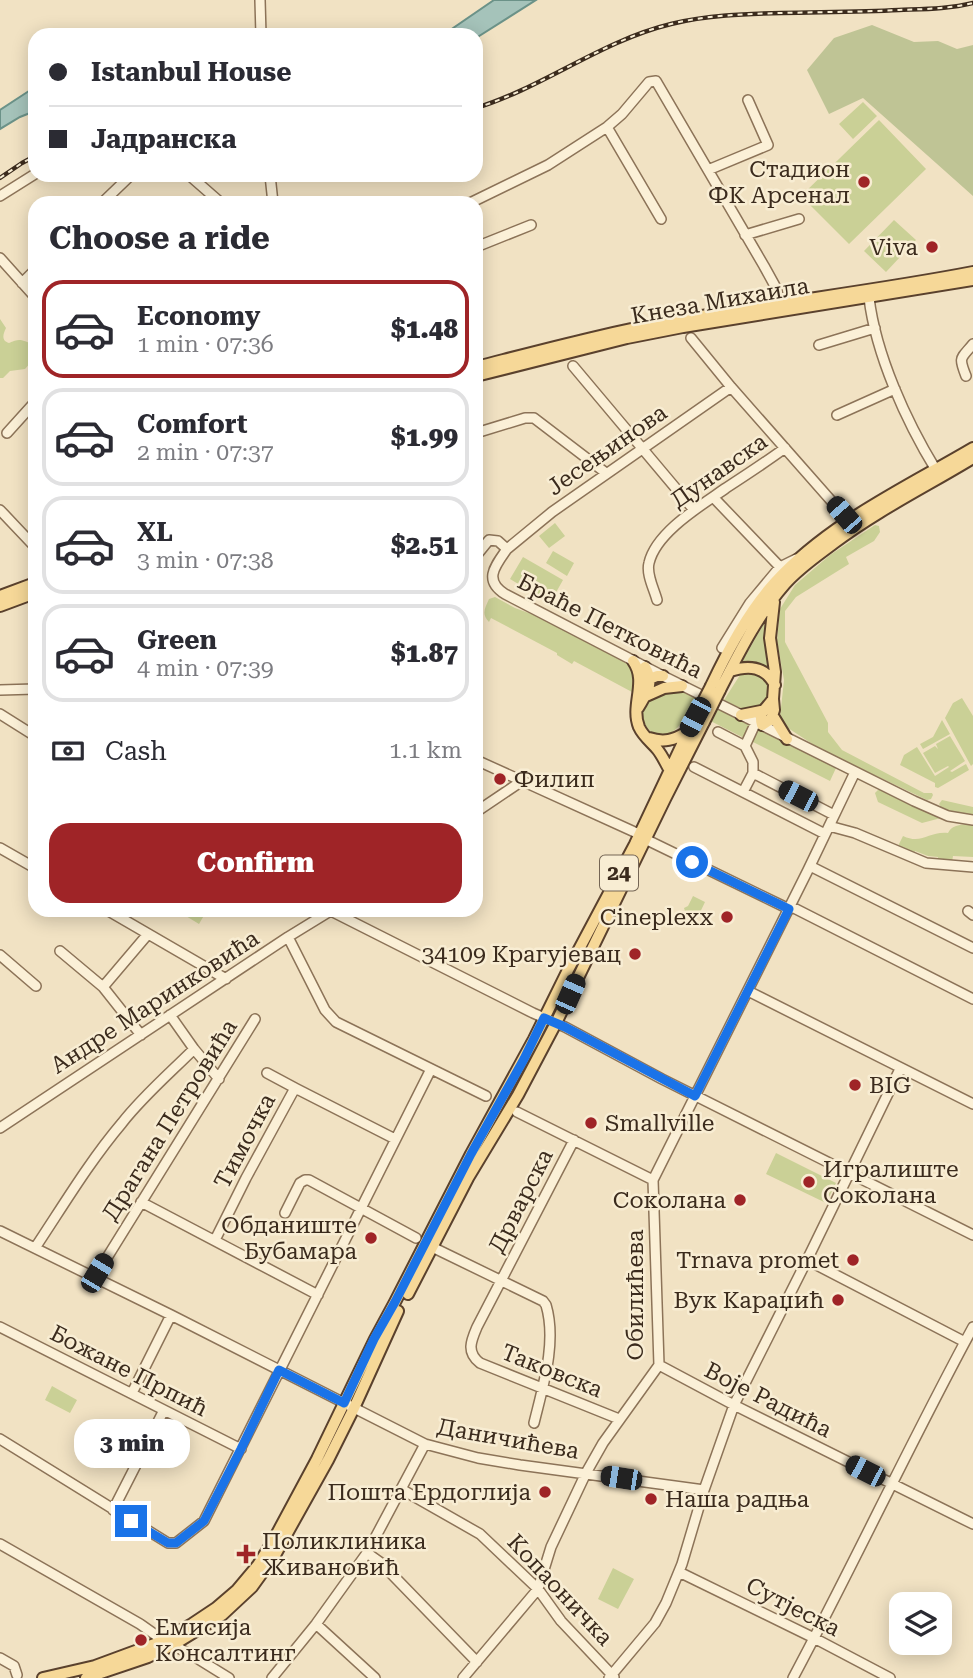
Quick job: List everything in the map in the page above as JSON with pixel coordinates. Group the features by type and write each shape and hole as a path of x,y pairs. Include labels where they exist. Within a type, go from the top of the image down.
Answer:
{"main road":[{"name":"Кнеза Михаила","path":"483,365 625,330 781,303 972,280"},
{"name":"Кнеза Михаила","path":"483,374 671,329 972,280"},
{"name":"24","path":"43,1678 95,1666 160,1642 216,1608 252,1573 278,1532 331,1432 349,1406 468,1178 518,1095 556,1023 738,635 774,584 803,555 849,521 973,448"},
{"name":"24","path":"715,688 730,671 754,626 775,596 811,560 845,535 973,458"},
{"path":"0,596 28,586"},
{"path":"0,606 28,596"},
{"path":"775,596 769,638 775,672 773,716 788,739"},
{"path":"633,660 639,674 642,694 637,711 638,723 644,736 659,752 669,769"},
{"path":"730,671 741,667 759,669 768,674 775,685"},
{"path":"642,694 649,688 648,672 663,677"},
{"path":"642,694 682,685"},
{"path":"741,715 761,711 773,699"},
{"path":"761,711 759,724 768,722 773,716"},
{"name":"24","path":"86,1678 148,1657 222,1615 242,1598 261,1576 281,1545 324,1466 374,1339 642,836 687,732 699,719"},
{"path":"644,736 657,741 667,741 687,732"}],"street":[{"path":"260,0 261,28"},
{"path":"483,196 548,164 607,127 649,82 656,81 775,286 781,303"},
{"path":"708,170 768,145 748,100"},
{"path":"607,127 661,219"},
{"path":"0,196 28,178"},
{"path":"109,196 124,182"},
{"path":"197,182 213,196"},
{"path":"745,235 799,219"},
{"path":"483,244 531,225"},
{"path":"0,258 28,290"},
{"path":"22,283 28,277"},
{"path":"869,298 875,328 895,389 936,470"},
{"path":"819,345 875,328"},
{"path":"691,338 849,521"},
{"path":"966,376 960,362 973,344"},
{"path":"573,366 694,510"},
{"name":"Јесењинова","path":"507,549 550,513 731,387"},
{"path":"837,415 895,389"},
{"path":"7,433 28,416"},
{"path":"483,431 525,418 534,418 606,473"},
{"name":"Дунавска","path":"657,600 648,571 649,561 673,527 785,448"},
{"path":"713,498 780,567"},
{"path":"0,510 28,540"},
{"name":"Браће Петковића","path":"483,546 491,539 507,549 494,570 496,588 633,660 648,672"},
{"path":"722,648 750,603 780,567 803,555"},
{"name":"Браће Петковића","path":"663,677 948,816 973,820"},
{"path":"0,690 28,689"},
{"path":"0,714 28,732"},
{"path":"745,746 759,724"},
{"path":"718,732 745,746 753,762 753,773 743,792"},
{"path":"483,763 642,836 973,999"},
{"path":"694,767 827,830 855,833 926,863 973,867"},
{"path":"517,1112 653,1180 855,772"},
{"path":"753,773 834,815"},
{"path":"483,807 522,780"},
{"path":"0,848 28,864"},
{"path":"810,866 973,948"},
{"path":"119,917 226,979"},
{"name":"Андре Маринковића","path":"0,1128 320,917"},
{"path":"345,917 973,1235"},
{"path":"103,987 148,934"},
{"path":"288,937 325,1010 336,1022 486,1097"},
{"path":"60,951 103,987 141,1035"},
{"path":"0,955 36,986"},
{"path":"748,990 973,1104"},
{"path":"170,1016 219,1079"},
{"name":"Драгана Петровића","path":"95,1277 255,1019"},
{"path":"35,1248 115,1130 194,1049"},
{"path":"0,1439 169,1544 176,1543 204,1521 431,1069"},
{"path":"612,1677 655,1623 666,1603 679,1572 734,1405 900,1069"},
{"name":"Тимочка","path":"215,1240 295,1088 267,1073"},
{"path":"295,1088 395,1139"},
{"name":"Дрварска","path":"502,1280 574,1140"},
{"path":"285,1213 304,1180 416,1238"},
{"name":"Обилићева","path":"538,1589 551,1547 586,1473 619,1419 659,1365 653,1180"},
{"path":"141,1202 317,1295"},
{"name":"Даничићева","path":"0,1231 425,1444 478,1458 704,1490"},
{"name":"Даничићева","path":"0,1237 15,1239"},
{"path":"432,1247 543,1301 547,1308 550,1338 543,1388 534,1423"},
{"path":"807,1260 965,1342"},
{"name":"Таковска","path":"502,1280 471,1343 474,1359 619,1419"},
{"path":"132,1394 171,1315"},
{"name":"Божане Прпић","path":"0,1327 241,1449"},
{"path":"793,1678 973,1327"},
{"name":"Воје Радића","path":"659,1365 973,1524"},
{"path":"113,1510 164,1410"},
{"path":"272,1678 316,1624 367,1553 425,1444"},
{"name":"Копаоничка","path":"401,1489 480,1534 538,1589 561,1621 612,1677"},
{"path":"0,1544 140,1624 157,1636 160,1642"},
{"path":"367,1553 381,1563 477,1662"},
{"name":"Сутјеска","path":"679,1572 890,1678"},
{"path":"463,1678 538,1589"},
{"path":"316,1624 375,1678"},
{"path":"173,1645 229,1678"},
{"path":"0,1658 13,1667 17,1675"}],"green space":[{"path":"872,25 914,42 938,41 957,49 973,45 973,196 863,98 829,114 807,70 834,38"},
{"path":"863,102 877,116 853,139 839,124"},
{"name":"Стадион ФК Арсенал","path":"879,120 926,169 849,244 801,196"},
{"path":"894,220 916,240 886,272 864,251"},
{"path":"0,319 6,328 3,337 6,342 19,340 28,342 28,366 25,369 10,371 0,378"},
{"path":"555,523 565,536 549,548 539,536"},
{"path":"875,525 879,526 880,532 874,541 846,557 849,564 796,597 785,611 785,642 828,723 828,732 842,750 924,793 932,793 931,799 927,800 820,749 788,728 780,717 784,680 777,641 780,609 795,585 830,555"},
{"path":"553,551 574,563 567,576 546,563"},
{"path":"523,557 563,580 550,603 510,579"},
{"path":"495,597 626,662 635,674 635,698 632,692 574,661 572,664 557,653 491,618 489,622 484,614 485,608 489,599"},
{"path":"767,618 765,633 772,673 761,665 742,662"},
{"path":"749,672 759,675 768,687 768,694 761,706 745,709 724,700 740,675"},
{"path":"682,691 751,725 744,738 689,710 678,727 666,735 656,734 648,729 644,721 644,711 649,702 661,695"},
{"path":"962,698 973,716 971,766 945,718 953,703"},
{"path":"942,720 950,734 923,749 920,744 933,737"},
{"path":"757,728 836,768 830,781 751,741"},
{"path":"950,736 965,761 950,771 966,764 969,770 938,788 935,783 900,765 904,755 917,747 935,776 949,767 935,773 923,753 935,746 938,749 936,744"},
{"path":"879,789 941,818 922,823 878,802 875,793"},
{"path":"942,800 973,807 973,816 943,810 939,804"},
{"path":"973,824 973,857 953,856 952,862 938,861 938,857 915,851 913,857 897,848 903,836 915,839 948,833 953,827"},
{"path":"693,896 705,902 694,925 683,920 686,914 684,908"},
{"path":"188,917 203,917 199,924"},
{"name":"Игралиште Соколана","path":"776,1153 836,1183 826,1203 766,1174"},
{"path":"52,1386 77,1400 70,1413 45,1400"},
{"path":"613,1568 634,1579 618,1609 598,1599"}],"water":[{"path":"494,0 536,0 483,34 483,28 453,28"},
{"path":"28,92 28,114 0,129 0,110"}],"railway":[{"path":"483,105 621,41 685,21 740,15 936,8 973,3"},
{"path":"0,178 28,160"}],"place":[{"name":"Стадион ФК Арсенал","path":"864,182"},
{"name":"Viva","path":"932,247"},
{"name":"Филип","path":"500,779"},
{"name":"Cineplexx","path":"727,917"},
{"name":"34109 Крагујевац","path":"635,954"},
{"name":"BIG","path":"855,1085"},
{"name":"Smallville","path":"591,1123"},
{"name":"Игралиште Соколана","path":"809,1182"},
{"name":"Соколана","path":"740,1200"},
{"name":"Обданиште Бубамара","path":"371,1238"},
{"name":"Trnava promet","path":"853,1260"},
{"name":"Вук Караџић","path":"838,1300"},
{"name":"Пошта Ердоглија","path":"545,1492"},
{"name":"Наша радња","path":"651,1499"},
{"name":"Поликлиника Живановић","path":"246,1554"},
{"name":"Емисија Консалтинг","path":"141,1640"}],"route":[{"path":"131,1521 172,1544 204,1521 279,1370 344,1403 374,1339 544,1018 695,1096 789,909 692,862"}]}
